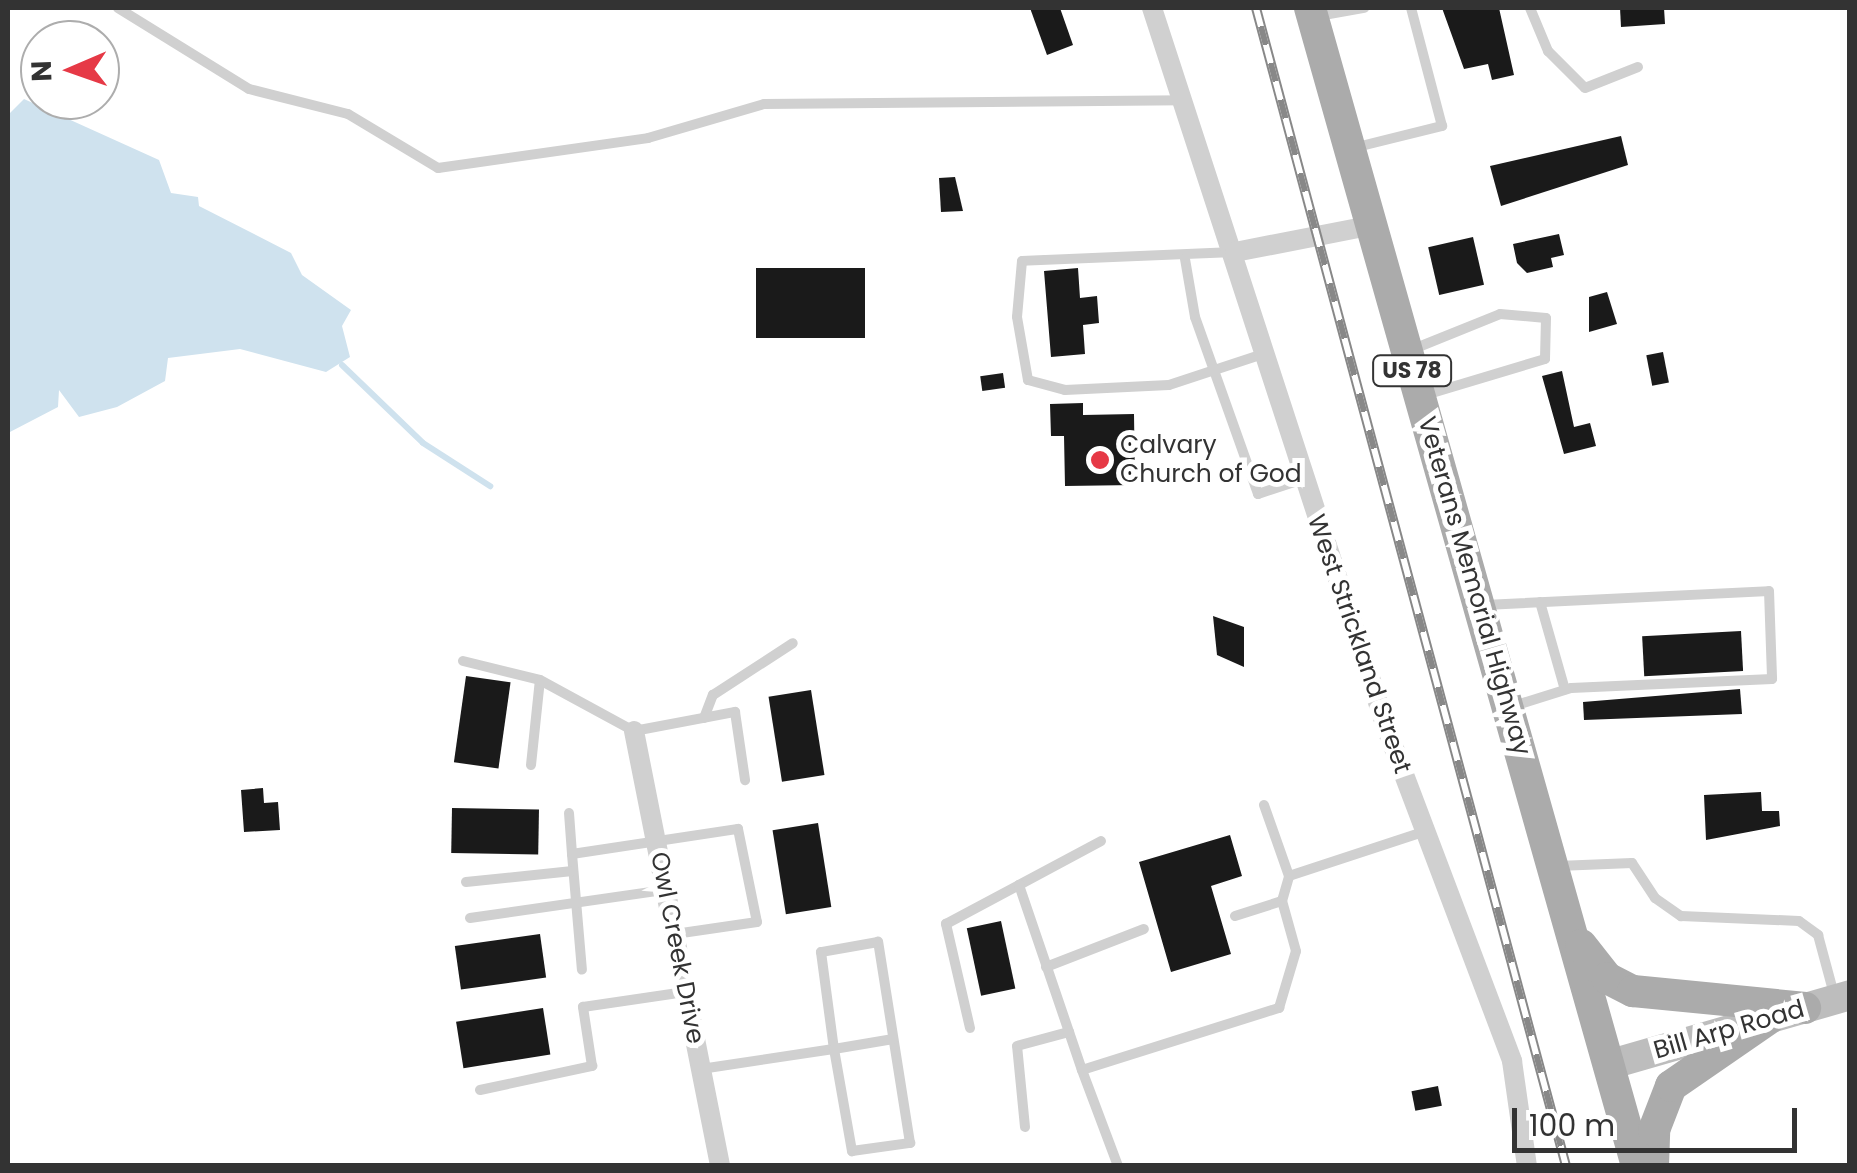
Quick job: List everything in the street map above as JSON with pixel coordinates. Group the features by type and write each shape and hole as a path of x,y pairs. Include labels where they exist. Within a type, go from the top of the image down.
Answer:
{"main road":[{"name":"Veterans Memorial Highway","path":"1311,12 1637,1166"},
{"path":"1573,932 1607,978 1632,991 1830,1001"},
{"name":"Bill Arp Road","path":"1608,1065 1830,1001"},
{"path":"1653,1166 1654,1130 1671,1086 1770,1018"}],"street":[{"name":"West Strickland Street","path":"1152,8 1235,252 1303,479 1423,832 1512,1061 1528,1166"},
{"path":"1235,252 1370,226"},
{"name":"Owl Creek Drive","path":"634,730 720,1166"}],"lane":[{"path":"118,8 249,89 348,114 438,168 648,138 764,104 1185,100"},
{"path":"1311,12 1364,8"},
{"path":"1347,150 1442,126 1411,8"},
{"path":"1530,8 1548,52 1586,88 1638,67"},
{"path":"1235,252 1185,258 1022,261 1017,316 1028,380 1065,390 1168,386 1264,354"},
{"path":"1185,258 1212,369 1258,494 1303,479"},
{"path":"1406,352 1500,314 1546,318 1545,359 1419,397"},
{"path":"1480,605 1769,591 1772,680 1565,690 1509,708"},
{"path":"1540,602 1565,690"},
{"path":"704,718 713,695 793,643"},
{"path":"463,662 540,680 634,730 736,712 745,780"},
{"path":"532,765 540,680"},
{"path":"1082,1070 1279,1008 1296,951 1282,901 1289,876 1264,806"},
{"path":"568,813 582,970"},
{"path":"572,854 738,829 757,922 674,934"},
{"path":"1289,876 1423,832"},
{"path":"970,1028 946,924 1101,841"},
{"path":"1555,866 1632,863 1655,898 1681,916 1799,921 1818,935 1830,1001"},
{"path":"466,882 572,871"},
{"path":"1019,885 1118,1166"},
{"path":"470,918 666,890"},
{"path":"1235,916 1282,901"},
{"path":"1046,966 1144,929"},
{"path":"878,942 910,1142 852,1151 834,1048 822,952 878,942"},
{"path":"480,1090 592,1066 583,1007 686,992"},
{"path":"1024,1127 1017,1046 1070,1032"},
{"path":"701,1069 893,1038"}],"water":[{"path":"20,103 20,120 70,120 159,160 171,193 198,197 199,206 291,253 302,275 351,310 342,326 350,357 326,372 240,349 168,358 165,381 117,407 79,417 59,390 58,407 8,433 8,115"}],"building":[{"path":"1030,8 1060,8 1073,45 1047,55"},
{"path":"1442,8 1499,8 1514,75 1492,80 1488,64 1464,69"},
{"path":"1620,8 1664,8 1665,24 1621,27"},
{"path":"1621,136 1628,165 1501,206 1490,166"},
{"path":"955,177 963,211 941,212 939,178"},
{"path":"1559,234 1564,255 1551,258 1553,267 1527,273 1517,263 1513,244"},
{"path":"1473,237 1484,285 1439,295 1428,247"},
{"path":"756,268 865,268 865,338 756,338"},
{"path":"1078,268 1080,298 1097,296 1099,323 1083,325 1085,354 1051,357 1044,271"},
{"path":"1607,292 1617,324 1589,332 1589,297"},
{"path":"1663,352 1669,382 1652,386 1646,355"},
{"path":"1562,371 1574,427 1590,423 1596,446 1564,454 1542,376"},
{"path":"1003,373 1005,388 982,391 980,376"},
{"name":"Calvary Church of God","path":"1083,403 1083,415 1134,414 1135,485 1065,486 1064,436 1051,436 1050,404"},
{"path":"1213,616 1244,627 1244,667 1217,655"},
{"path":"1741,631 1743,671 1644,676 1642,636"},
{"path":"466,676 511,682 498,768 454,762"},
{"path":"1740,689 1742,714 1584,720 1583,702"},
{"path":"811,690 824,775 782,782 769,697"},
{"path":"263,788 264,803 278,802 280,830 244,832 241,790"},
{"path":"1761,792 1762,811 1779,811 1780,826 1706,840 1704,795"},
{"path":"452,808 539,810 538,855 451,853"},
{"path":"818,823 831,907 786,914 773,830"},
{"path":"1230,835 1242,876 1211,886 1231,954 1171,972 1139,862"},
{"path":"1001,921 1015,988 981,996 967,928"},
{"path":"540,934 546,978 461,990 455,946"},
{"path":"543,1008 550,1054 463,1068 456,1022"},
{"path":"1438,1086 1442,1106 1415,1111 1411,1091"}],"waterway":[{"path":"342,365 423,443 490,486"}],"railway":[{"path":"1256,8 1566,1166"}],"place":[{"name":"Calvary Church of God","path":"1100,460"}]}
